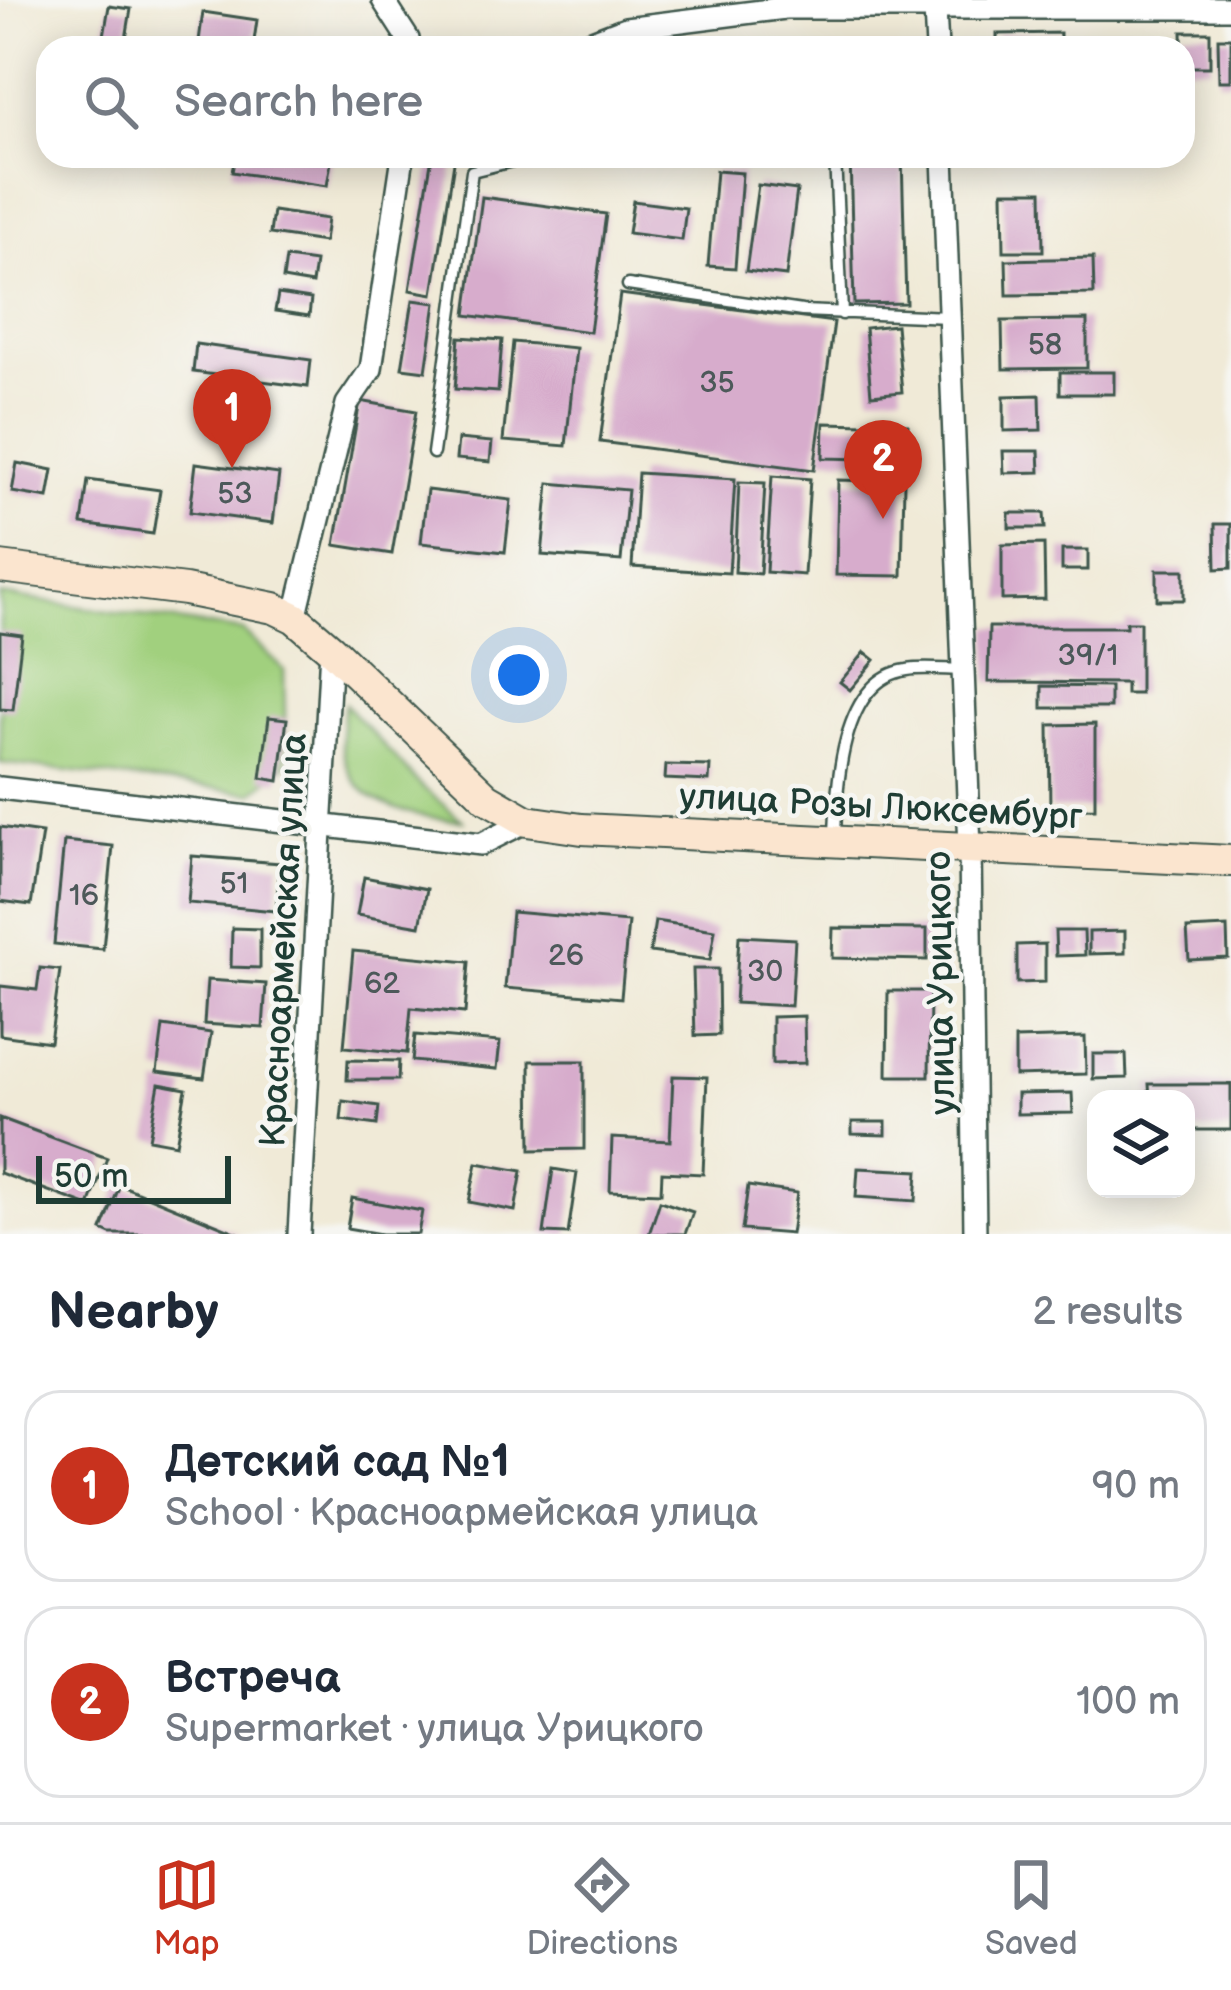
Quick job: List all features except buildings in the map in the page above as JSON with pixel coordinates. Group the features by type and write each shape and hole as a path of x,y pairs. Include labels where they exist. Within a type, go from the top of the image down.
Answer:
{"main road":[{"name":"улица Розы Люксембург","path":"0,567 251,601 296,618 487,798 527,821 581,830 1231,861"}],"street":[{"path":"383,0 406,36"},
{"path":"605,36 626,28 785,8 1231,8"},
{"path":"934,10 936,36"},
{"path":"296,618 346,404 371,369 401,168"},
{"name":"улица Урицкого","path":"944,168 970,849 975,1234"},
{"name":"Красноармейская улица","path":"298,1234 332,650"},
{"path":"0,788 481,844 527,821"}],"lane":[{"path":"433,453 472,171 484,168"},
{"path":"836,168 842,314"},
{"path":"628,285 842,314 952,317"},
{"path":"835,842 836,778 849,726 874,688 903,670 964,670"}],"green space":[{"path":"0,595 243,631 284,670 286,764 253,793 0,763"},
{"path":"345,704 422,787 463,821 409,813 368,794 353,779 344,759"}],"place":[{"name":"Детский сад №1","path":"232,468"},
{"name":"Встреча","path":"883,519"}]}
